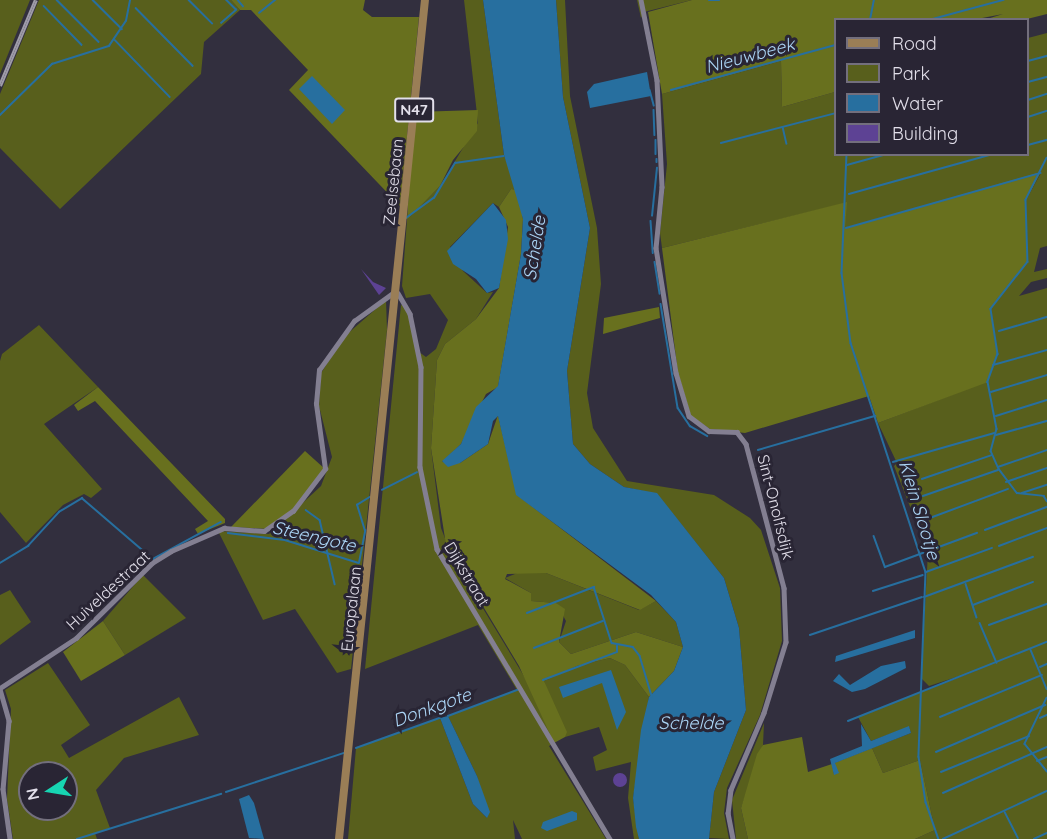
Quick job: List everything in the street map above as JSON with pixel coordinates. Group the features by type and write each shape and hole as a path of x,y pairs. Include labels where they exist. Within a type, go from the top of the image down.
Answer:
{"main road":[{"name":"Zeelsebaan","path":"392,326 425,0"},
{"name":"Europalaan","path":"340,839 392,326"}],"street":[{"name":"Sint-Onolfsdijk","path":"641,0 657,80 662,188 656,248 678,382 692,420 709,431 737,432 746,444 786,609 784,653 730,796 733,839"},
{"name":"Huiveldestraat","path":"0,688 76,638 152,563 171,551 224,528 264,531 293,512 325,469 316,404 319,370 354,321 396,293"},
{"name":"Dijkstraat","path":"396,293 410,314 419,352 420,467 437,549 610,839"},
{"path":"0,688 9,721 3,789 10,839"}],"green space":[{"path":"0,0 30,0 0,74"},
{"path":"39,0 231,0 240,10 204,42 201,74 60,209 0,148 0,94"},
{"path":"231,0 365,0 363,10 372,17 419,17 400,206 289,90 308,70 251,10 240,10"},
{"path":"464,0 483,0 504,155 518,190 511,189 499,207 493,203 450,247 463,271 487,293 493,292 476,319 445,344 437,360 431,448 441,528 453,559 533,691 554,743 549,746 606,839 522,839 513,820 515,839 348,839 356,748 440,718 473,804 487,818 477,776 448,716 517,690 478,625 365,669 401,305 407,307 419,352 426,357 436,349 448,320 430,294 406,298 402,286 407,220 440,186 478,123"},
{"path":"556,0 565,0 570,96 597,228 601,284 587,393 593,428 627,481 714,495 750,518 761,530 780,588 782,641 760,715 727,788 724,813 729,839 709,838 714,792 746,710 739,628 724,578 657,494 624,487 590,464 573,444 567,371 590,228 563,97"},
{"path":"637,0 692,0 644,12 641,18"},
{"path":"692,0 1047,0 1047,14 1029,18 990,18 1003,14 982,18 834,18 834,92 782,107 781,61 662,94 648,12"},
{"path":"1047,33 1047,246 1040,248 1034,272 1047,269 1047,278 1031,282 1019,296 1047,288 1047,839 915,839 935,830 920,760 883,773 872,748 911,733 909,727 871,741 858,717 978,670 929,686 921,678 928,552 894,466 897,463 878,423 988,381 998,354 991,309 1028,262 1026,200 1041,173 844,228 846,203 662,248 660,233 667,164 662,94 781,61 782,107 834,92 834,156 1029,156 1029,38"},
{"path":"478,110 477,131 453,160 440,186 407,220 414,112"},
{"path":"1041,172 1026,200 1028,262 991,309 998,354 988,382 878,423 869,396 745,433 710,429 691,416 678,373 662,248 847,202 845,228"},
{"path":"511,189 518,190 523,219 521,254 498,387 486,394 461,444 442,462 460,463 488,444 498,415 517,495 656,601 640,610 546,573 507,574 505,579 531,593 531,601 556,603 565,609 559,642 571,654 636,632 683,647 674,671 649,697 625,665 610,658 577,666 544,681 567,732 565,737 554,743 519,666 446,545 431,448 437,360 445,344 476,319 499,288 508,227 499,207"},
{"path":"386,300 387,330 351,669 337,673 295,609 263,620 218,531 269,534 321,486 332,457 319,406 321,373 345,336"},
{"path":"659,307 660,318 603,334 604,318"},
{"path":"39,325 98,387 44,424 102,489 91,498 84,494 63,505 26,543 0,512 0,361 2,354"},
{"path":"98,387 225,519 225,523 198,534 195,529 208,521 95,401 78,411 74,405"},
{"path":"305,451 325,469 293,511 270,529 231,527"},
{"path":"520,572 546,573 639,610 656,601 676,622 683,647 636,632 571,654 559,642 566,621 556,603 531,601 531,593 505,578"},
{"path":"143,575 186,618 125,655 103,621"},
{"path":"10,590 31,622 0,645 0,595"},
{"path":"103,621 125,655 81,681 63,652"},
{"path":"610,658 625,665 649,697 633,798 639,839 634,839 628,798 631,762 596,771 593,757 607,750 599,727 565,737 545,688 544,681 577,666"},
{"path":"48,663 90,725 61,745 69,758 179,697 199,735 124,758 96,790 110,828 95,833 97,839 13,839 7,799 11,709 5,690"},
{"path":"764,723 763,745 741,808 748,839 736,839 732,800"},
{"path":"802,737 808,772 832,764 834,774 834,763 872,748 883,773 920,760 935,830 915,839 748,839 741,808 757,754 763,745"}],"water":[{"name":"Schelde","path":"483,0 556,0 563,97 590,228 567,371 573,444 590,464 624,487 657,493 724,578 739,628 746,710 714,792 709,839 639,839 636,827 633,798 641,730 649,697 674,671 683,647 676,622 651,595 516,495 498,416 493,421 488,444 460,463 448,467 442,461 461,444 476,407 498,386 521,254 523,219 504,155"},
{"path":"647,72 651,96 590,108 587,92 594,84"},
{"path":"312,76 345,110 332,124 299,89"},
{"path":"493,203 506,220 508,239 499,288 487,293 476,279 453,264 447,251"},
{"path":"915,630 915,638 835,662 836,656"},
{"path":"905,661 906,668 865,689 852,692 833,681 839,674 850,685 881,666"},
{"path":"611,670 626,712 617,730 602,683 563,698 559,687"},
{"path":"448,716 477,776 490,812 487,818 473,804 440,718"},
{"path":"861,724 871,741 909,726 911,733 835,763 839,773 834,775 830,759 862,746"},
{"path":"249,795 254,803 264,839 249,838 239,799"},
{"path":"572,811 577,813 577,820 547,831 541,828 543,822"}],"building":[{"path":"361,269 373,282 386,288 379,295"},
{"path":"617,773 623,773 627,780 623,787 617,787 613,783 613,777"}],"waterway":[{"path":"57,0 99,42"},
{"path":"93,0 122,29"},
{"path":"0,115 52,64 109,46 126,21 130,0"},
{"path":"189,0 212,23"},
{"path":"221,23 236,10 226,0"},
{"path":"238,0 243,6"},
{"path":"259,13 275,0"},
{"path":"709,0 719,0"},
{"name":"Klein Slootje","path":"870,18 874,0"},
{"name":"Nieuwbeek","path":"936,18 1003,0"},
{"path":"44,6 82,45"},
{"path":"136,8 193,66"},
{"path":"115,40 170,97"},
{"name":"Nieuwbeek","path":"671,90 834,46"},
{"path":"1029,61 1047,56"},
{"path":"1029,82 1047,77"},
{"path":"650,90 654,105"},
{"path":"1029,100 1047,94"},
{"path":"654,110 655,135"},
{"path":"1029,117 1047,111"},
{"path":"721,143 834,114"},
{"path":"783,127 787,144"},
{"path":"656,140 656,154"},
{"path":"1029,145 1047,140"},
{"path":"406,218 434,198 455,163 504,156"},
{"name":"Klein Slootje","path":"847,156 842,273 851,343 926,572 919,757 926,802 939,839"},
{"path":"847,165 880,156"},
{"path":"849,194 986,156"},
{"path":"1047,158 1026,200 1028,262 991,309 998,354 988,382 997,429 991,451 999,469 1017,493 1044,496 1047,501"},
{"path":"652,216 657,168"},
{"name":"Klein Slootje","path":"846,228 1040,173"},
{"path":"651,221 653,253"},
{"path":"655,262 660,294"},
{"path":"661,304 678,408 690,426 707,436"},
{"path":"999,331 1047,317"},
{"path":"993,365 1047,350"},
{"path":"991,392 1047,375"},
{"path":"996,416 1047,400"},
{"path":"758,450 875,416"},
{"path":"996,435 1047,421"},
{"path":"893,462 995,433"},
{"path":"998,467 1047,450"},
{"path":"922,479 992,455"},
{"path":"1006,482 1047,468"},
{"path":"923,496 998,470"},
{"name":"Steengote","path":"382,490 417,472"},
{"path":"1022,493 1047,485"},
{"path":"930,518 1008,489"},
{"name":"Steengote","path":"228,533 285,540 359,563 365,531 357,505 370,497"},
{"name":"Steengote","path":"0,563 28,546 59,512 82,498 153,559 221,522"},
{"path":"985,530 1047,507"},
{"path":"306,510 320,520 335,584"},
{"path":"999,546 1047,528"},
{"path":"874,536 885,567 977,533"},
{"path":"926,572 992,548"},
{"path":"924,597 1033,557"},
{"path":"873,591 923,575"},
{"path":"973,605 1033,582"},
{"path":"966,584 977,617"},
{"path":"527,613 594,587 612,643 633,647 640,656 652,696"},
{"path":"810,635 922,597"},
{"path":"989,625 1047,604"},
{"path":"534,648 603,621"},
{"path":"980,623 997,663"},
{"path":"848,721 1047,642"},
{"name":"Donkgote","path":"543,680 617,652 617,646"},
{"path":"1031,650 1047,689"},
{"path":"1040,667 1047,664"},
{"path":"940,717 1042,675"},
{"name":"Donkgote","path":"448,716 517,690"},
{"path":"1047,698 1025,744 1047,771"},
{"path":"936,752 1045,705"},
{"path":"1040,718 1047,715"},
{"name":"Donkgote","path":"356,748 440,718"},
{"path":"941,772 1029,736"},
{"path":"943,793 1047,747"},
{"name":"Donkgote","path":"226,792 344,753"},
{"path":"1037,761 1047,757"},
{"path":"943,839 1047,791"},
{"name":"Donkgote","path":"77,839 221,794"},
{"path":"1005,812 1018,838"},
{"path":"1034,839 1047,833"}],"railway":[{"path":"0,86 36,0"}]}
